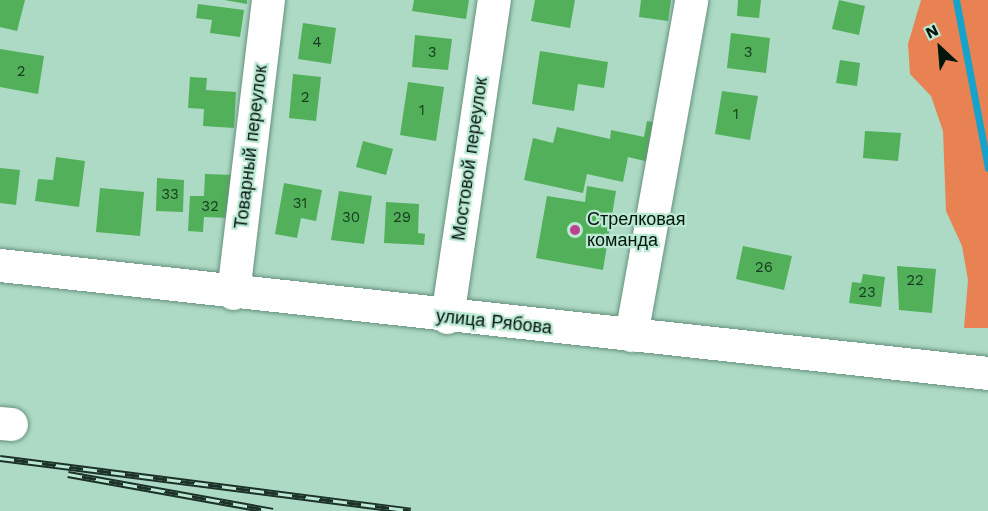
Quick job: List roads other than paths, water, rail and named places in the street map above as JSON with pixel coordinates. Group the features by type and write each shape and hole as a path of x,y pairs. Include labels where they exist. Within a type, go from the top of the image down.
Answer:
{"street":[{"name":"Товарный переулок","path":"233,293 268,0"},
{"name":"Мостовой переулок","path":"447,317 494,0"},
{"path":"631,335 692,0"},
{"name":"улица Рябова","path":"0,265 447,317 988,373"}],"waterway":[{"path":"956,0 988,168"}],"railway":[{"path":"0,458 411,511"},
{"path":"68,474 273,511"}],"place":[{"name":"Стрелковая команда","path":"575,230"}]}
